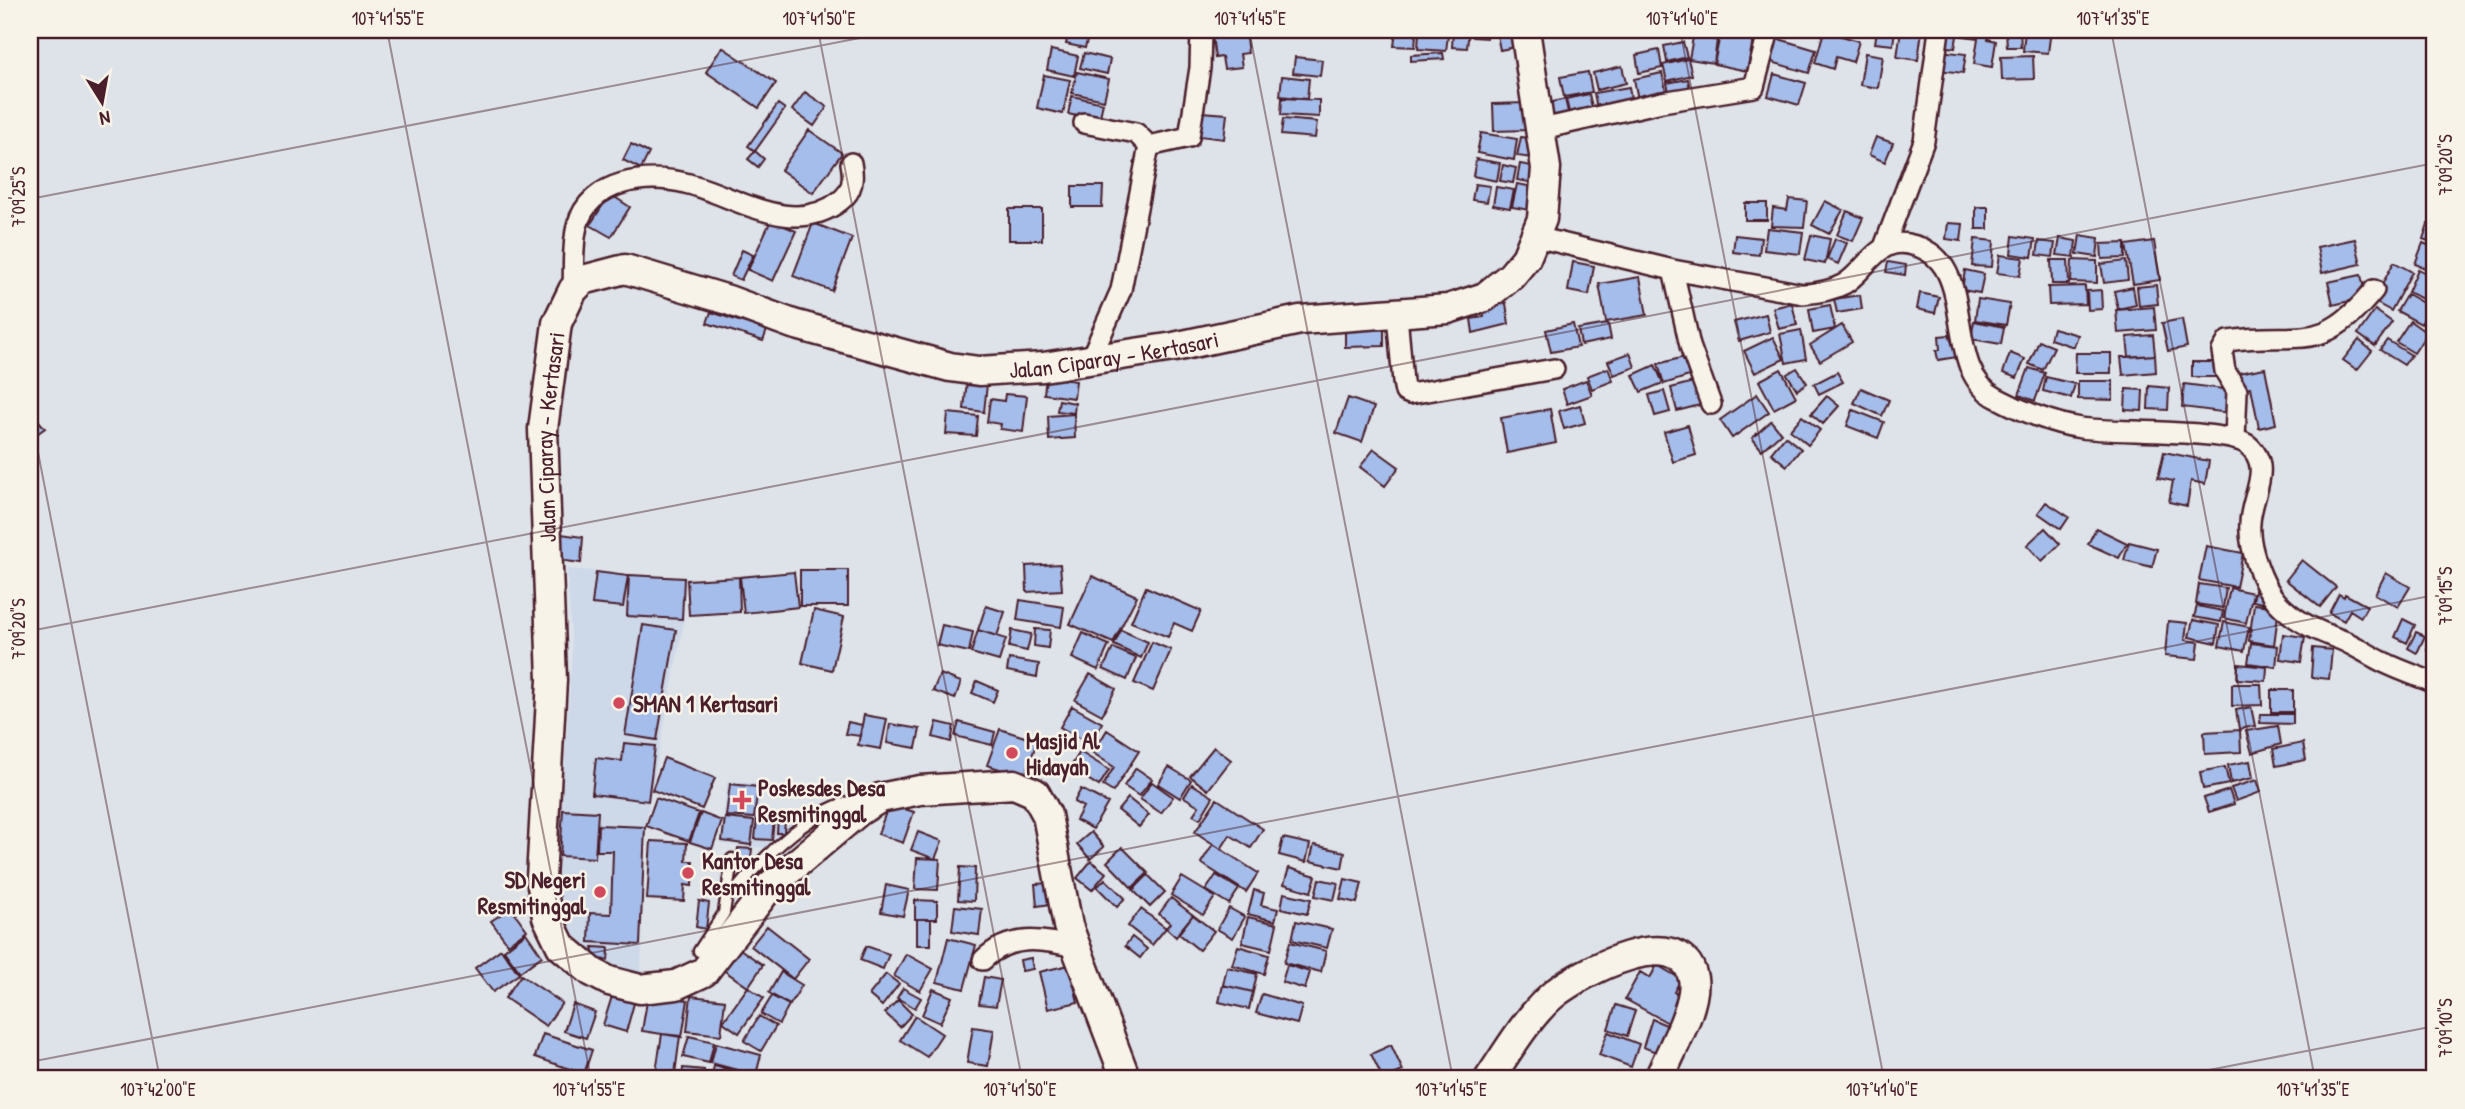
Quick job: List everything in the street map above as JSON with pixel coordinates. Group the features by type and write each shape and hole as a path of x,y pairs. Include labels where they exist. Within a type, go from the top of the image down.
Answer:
{"main road":[{"name":"Jalan Ciparay - Kertasari","path":"1126,1079 1074,947 1058,885 1047,815 1035,793 1002,782 920,790 880,798 859,811 770,886 704,972 676,985 640,989 610,981 592,972 561,946 547,917 541,880 552,680 543,429 554,336 573,290 583,280 625,269 793,324 950,368 1004,369 1090,360 1174,347 1300,320 1348,314 1397,314 1448,309 1485,298 1511,276 1536,237 1547,189 1542,129 1525,30"},
{"path":"1489,1079 1516,1039 1554,994 1593,970 1634,953 1650,951 1673,954 1686,962 1693,978 1685,1016 1659,1079"}],"street":[{"path":"1149,146 1189,137 1200,68 1201,30"},
{"path":"1542,129 1662,102 1754,87 1769,30"},
{"path":"1536,237 1673,270 1803,294 1821,293 1844,284 1884,247 1924,141 1939,30"},
{"path":"1084,123 1136,134 1149,146"},
{"path":"1090,360 1121,290 1149,146"},
{"path":"573,290 577,226 590,200 606,188 632,181 664,180 690,184 781,216 833,207 846,196 852,186 851,163"},
{"path":"1884,247 1906,243 1939,258 1947,267 1972,369 1994,397 2079,428 2235,439 2247,444 2260,459 2262,474 2249,525 2264,579 2275,600 2298,621 2324,636 2344,642 2383,663 2435,683"},
{"path":"1673,270 1690,346 1711,404"},
{"path":"2235,439 2237,391 2225,371 2222,351 2228,341 2308,338 2325,334 2357,311 2374,290"},
{"path":"1397,314 1403,382 1405,391 1410,394 1554,369"},
{"path":"984,960 996,948 1010,943 1046,940 1074,947"}],"lane":[{"path":"728,890 737,889 756,866 821,813 843,802 880,798"},
{"path":"699,951 724,913 732,859"}],"shaded area":[{"name":"SMAN 1 Kertasari","path":"567,569 686,578 683,627 645,825 641,976 613,970 569,939 556,899 572,652"},
{"name":"Poskesdes Desa Resmitinggal","path":"727,781 761,784 758,816 795,817 795,824 764,848 721,844"}],"building":[{"path":"1069,30 1090,30 1085,48 1066,44"},
{"path":"1453,30 1469,30 1467,48 1452,47"},
{"path":"1473,30 1488,30 1487,38 1473,37"},
{"path":"1496,30 1518,30 1521,46 1500,50"},
{"path":"1721,30 1754,35 1747,71 1714,64"},
{"path":"1877,30 1895,30 1893,45 1875,43"},
{"path":"1901,30 1922,31 1918,60 1897,57"},
{"path":"1945,30 1958,30 1955,48 1942,46"},
{"path":"1964,30 1989,30 1988,39 1996,41 1992,67 1974,64 1978,38 1963,36"},
{"path":"2006,30 2020,30 2021,47 2007,47"},
{"path":"2025,30 2051,30 2048,53 2023,51"},
{"path":"1245,31 1248,53 1240,54 1242,67 1224,69 1222,57 1215,58 1212,35"},
{"path":"1396,31 1416,33 1415,47 1394,46"},
{"path":"1824,31 1859,41 1853,62 1836,57 1833,69 1815,63"},
{"path":"1419,32 1448,35 1446,51 1418,49"},
{"path":"1693,37 1717,40 1714,63 1689,59"},
{"path":"1772,37 1816,50 1809,73 1765,60"},
{"path":"1683,42 1687,57 1667,62 1664,46"},
{"path":"722,47 776,83 759,108 706,72"},
{"path":"1051,50 1078,56 1074,76 1047,70"},
{"path":"1659,50 1662,68 1639,73 1636,55"},
{"path":"1940,51 1966,54 1963,73 1937,70"},
{"path":"1084,53 1110,59 1107,74 1080,68"},
{"path":"1443,53 1444,59 1411,61 1411,55"},
{"path":"1865,53 1883,56 1878,88 1860,85"},
{"path":"2033,56 2034,79 2002,80 2001,57"},
{"path":"1295,57 1322,60 1320,76 1293,73"},
{"path":"1688,59 1692,75 1667,81 1663,65"},
{"path":"1622,66 1626,83 1597,90 1593,73"},
{"path":"1077,72 1109,79 1104,100 1072,93"},
{"path":"1588,72 1592,92 1564,97 1560,77"},
{"path":"1662,73 1668,99 1639,105 1634,79"},
{"path":"1774,74 1806,83 1799,105 1768,96"},
{"path":"1044,75 1070,80 1063,114 1037,108"},
{"path":"1282,76 1309,79 1307,99 1280,96"},
{"path":"1688,79 1691,94 1670,98 1667,83"},
{"path":"1629,87 1632,104 1597,110 1594,93"},
{"path":"805,92 827,107 814,126 792,110"},
{"path":"1589,94 1594,116 1571,121 1566,99"},
{"path":"1072,96 1103,103 1099,121 1068,114"},
{"path":"1282,98 1319,100 1319,117 1281,115"},
{"path":"1565,99 1570,121 1553,124 1549,103"},
{"path":"1527,103 1528,130 1494,131 1493,104"},
{"path":"778,104 785,109 755,151 748,146"},
{"path":"1202,112 1227,114 1224,139 1199,136"},
{"path":"1283,119 1317,122 1315,138 1281,135"},
{"path":"809,130 842,153 813,193 781,170"},
{"path":"1481,133 1517,139 1514,160 1477,153"},
{"path":"1521,137 1535,139 1532,158 1517,156"},
{"path":"1876,137 1893,143 1885,162 1869,155"},
{"path":"631,144 649,153 641,169 623,160"},
{"path":"755,151 764,159 758,167 748,159"},
{"path":"1476,159 1500,163 1497,181 1473,176"},
{"path":"1520,164 1538,167 1535,183 1517,180"},
{"path":"1503,165 1516,168 1513,183 1500,181"},
{"path":"1475,184 1490,186 1487,202 1472,200"},
{"path":"1517,184 1534,187 1530,210 1512,207"},
{"path":"1072,186 1103,186 1102,207 1072,207"},
{"path":"1496,187 1514,190 1510,208 1493,205"},
{"path":"610,194 630,207 611,237 590,225"},
{"path":"1789,199 1807,201 1804,227 1771,226 1773,208 1787,210"},
{"path":"1825,201 1843,210 1829,234 1812,225"},
{"path":"1745,203 1767,203 1767,220 1745,220"},
{"path":"1976,207 1988,207 1988,229 1976,229"},
{"path":"1009,209 1042,209 1042,240 1009,240"},
{"path":"1847,211 1863,218 1853,241 1837,235"},
{"path":"771,220 796,231 773,281 748,270"},
{"path":"813,223 852,238 832,291 793,276"},
{"path":"1948,223 1963,224 1961,241 1946,239"},
{"path":"2428,224 2435,226 2435,243 2423,239"},
{"path":"1767,228 1803,232 1800,254 1764,250"},
{"path":"1735,235 1761,238 1759,255 1733,252"},
{"path":"1811,235 1830,239 1825,264 1805,260"},
{"path":"2080,235 2099,238 2097,257 2077,254"},
{"path":"2013,236 2035,239 2032,257 2011,254"},
{"path":"2060,238 2076,241 2074,257 2057,255"},
{"path":"1835,239 1847,243 1838,264 1827,259"},
{"path":"1975,239 1994,241 1992,267 1972,266"},
{"path":"2355,239 2361,264 2322,273 2317,247"},
{"path":"2039,241 2055,243 2053,257 2037,255"},
{"path":"2154,241 2160,280 2133,284 2126,245"},
{"path":"2125,243 2125,258 2102,259 2101,244"},
{"path":"2423,243 2435,248 2435,272 2415,264"},
{"path":"742,250 753,255 741,280 731,276"},
{"path":"2000,255 2023,258 2020,276 1997,273"},
{"path":"2051,260 2068,260 2069,284 2052,284"},
{"path":"2072,260 2097,261 2097,283 2071,282"},
{"path":"2126,261 2128,280 2104,283 2101,264"},
{"path":"1573,262 1594,266 1589,295 1568,291"},
{"path":"1888,262 1906,265 1905,275 1886,272"},
{"path":"2394,262 2412,272 2391,311 2373,301"},
{"path":"2418,269 2435,277 2431,287 2435,288 2433,304 2408,292"},
{"path":"1965,270 1984,274 1980,293 1962,290"},
{"path":"2361,275 2366,297 2333,305 2328,282"},
{"path":"1640,277 1647,315 1606,322 1599,284"},
{"path":"2156,285 2158,304 2139,306 2137,287"},
{"path":"2085,286 2086,304 2049,305 2048,287"},
{"path":"2133,287 2136,305 2118,309 2114,291"},
{"path":"2101,290 2102,309 2088,310 2087,291"},
{"path":"1920,293 1939,297 1935,313 1917,309"},
{"path":"2407,294 2430,307 2421,324 2397,311"},
{"path":"1860,295 1862,309 1837,313 1834,299"},
{"path":"1978,299 2010,304 2006,325 1975,320"},
{"path":"1506,303 1509,324 1473,333 1471,319 1484,317 1482,307"},
{"path":"1792,303 1797,325 1779,329 1773,308"},
{"path":"1830,305 1835,329 1813,333 1809,309"},
{"path":"2154,307 2156,330 2118,333 2116,310"},
{"path":"2433,307 2435,308 2435,331 2423,324"},
{"path":"2375,310 2392,322 2375,346 2358,334"},
{"path":"711,312 767,330 763,341 707,323"},
{"path":"1766,314 1770,332 1739,341 1734,322"},
{"path":"2182,319 2187,347 2168,351 2162,323"},
{"path":"1974,321 2004,327 2001,344 1971,339"},
{"path":"2410,321 2427,333 2414,353 2396,342"},
{"path":"1573,324 1578,347 1551,352 1546,330"},
{"path":"1608,324 1611,339 1581,345 1578,329"},
{"path":"1842,325 1852,342 1820,361 1810,345"},
{"path":"2053,328 2078,335 2074,347 2050,339"},
{"path":"1384,329 1384,346 1345,347 1345,331"},
{"path":"1801,330 1806,359 1786,363 1780,334"},
{"path":"1949,335 1957,357 1938,360 1936,350 1940,350 1939,336"},
{"path":"2153,335 2155,355 2129,357 2127,337"},
{"path":"1773,337 1784,359 1755,373 1744,351"},
{"path":"2359,340 2372,351 2357,370 2343,360"},
{"path":"2387,340 2411,355 2404,365 2380,350"},
{"path":"2039,341 2054,347 2043,370 2029,364"},
{"path":"1630,353 1635,367 1614,375 1608,361"},
{"path":"2010,353 2025,359 2017,378 2003,373"},
{"path":"2076,353 2111,353 2111,373 2075,373"},
{"path":"2155,355 2156,372 2123,375 2121,357"},
{"path":"1684,357 1689,376 1664,384 1658,364"},
{"path":"2192,362 2222,362 2222,377 2192,377"},
{"path":"1655,365 1663,383 1641,392 1633,375"},
{"path":"1608,368 1613,381 1592,389 1587,376"},
{"path":"1797,368 1807,383 1797,390 1787,374"},
{"path":"2029,368 2045,373 2035,401 2019,395"},
{"path":"2265,368 2276,424 2259,428 2251,387 2241,389 2238,373"},
{"path":"1781,369 1796,397 1774,409 1759,381"},
{"path":"1837,372 1843,382 1819,394 1814,384"},
{"path":"1046,377 1076,381 1074,398 1044,394"},
{"path":"2046,377 2075,384 2071,398 2043,391"},
{"path":"1586,380 1592,395 1567,404 1562,389"},
{"path":"967,381 987,384 984,412 964,409"},
{"path":"2078,381 2113,381 2113,400 2078,399"},
{"path":"1693,382 1700,405 1677,411 1671,388"},
{"path":"2184,384 2232,390 2229,413 2182,407"},
{"path":"2149,386 2169,388 2168,410 2148,409"},
{"path":"1861,388 1889,400 1882,416 1854,403"},
{"path":"2126,389 2143,390 2142,411 2125,410"},
{"path":"1664,391 1670,412 1655,416 1649,395"},
{"path":"1005,394 1027,396 1023,432 1000,429 1001,424 987,422 990,399 1004,401"},
{"path":"1757,394 1769,412 1732,438 1720,420"},
{"path":"1827,396 1839,406 1823,424 1811,414"},
{"path":"1348,398 1374,407 1362,442 1336,433"},
{"path":"1059,400 1075,403 1074,413 1057,411"},
{"path":"1580,405 1585,423 1564,429 1559,411"},
{"path":"1550,409 1556,443 1507,453 1501,418"},
{"path":"1853,410 1884,422 1878,438 1847,426"},
{"path":"948,413 978,416 976,436 946,434"},
{"path":"1074,414 1075,438 1049,440 1048,416"},
{"path":"1802,416 1820,430 1808,445 1790,430"},
{"path":"38,420 45,428 37,434 31,427"},
{"path":"1771,421 1781,433 1762,450 1752,438"},
{"path":"1688,425 1696,455 1673,462 1664,432"},
{"path":"1785,436 1801,449 1787,466 1771,453"},
{"path":"1374,449 1399,467 1385,486 1360,467"},
{"path":"2164,452 2209,461 2205,484 2191,481 2187,506 2169,502 2173,481 2158,478"},
{"path":"2046,502 2069,517 2061,529 2038,513"},
{"path":"2045,528 2060,544 2042,561 2027,545"},
{"path":"2096,528 2127,543 2119,558 2088,544"},
{"path":"561,534 583,537 581,563 558,560"},
{"path":"2129,542 2157,549 2152,567 2124,560"},
{"path":"2206,546 2243,553 2236,587 2199,580"},
{"path":"2302,560 2336,587 2320,607 2286,580"},
{"path":"1060,564 1062,590 1027,592 1026,566"},
{"path":"800,570 848,570 848,606 800,606"},
{"path":"596,572 628,576 623,607 592,604"},
{"path":"794,572 798,607 744,613 740,577"},
{"path":"2386,573 2410,587 2398,607 2375,594"},
{"path":"629,575 684,578 682,619 627,616"},
{"path":"1092,576 1137,596 1113,643 1070,624"},
{"path":"739,577 740,612 689,615 687,580"},
{"path":"2257,579 2272,605 2253,601"},
{"path":"2199,584 2226,588 2223,608 2196,604"},
{"path":"1146,587 1201,611 1192,631 1174,623 1168,637 1131,622"},
{"path":"2230,588 2253,593 2246,623 2224,618"},
{"path":"2339,594 2344,597 2345,594 2367,606 2361,617 2350,610 2344,621 2329,613"},
{"path":"1020,600 1064,607 1061,627 1017,620"},
{"path":"2254,604 2279,607 2274,645 2249,641"},
{"path":"986,606 1005,612 997,636 978,630"},
{"path":"2197,606 2223,611 2221,622 2194,617"},
{"path":"814,610 844,617 832,670 802,663"},
{"path":"2403,619 2415,625 2407,643 2395,637"},
{"path":"2193,620 2219,625 2216,643 2189,637"},
{"path":"2168,621 2187,623 2185,640 2199,642 2197,659 2165,656"},
{"path":"2224,622 2249,627 2244,651 2219,646"},
{"path":"643,625 676,630 657,740 625,735"},
{"path":"942,625 973,632 969,652 937,645"},
{"path":"1035,629 1050,630 1048,648 1034,646"},
{"path":"978,630 1006,639 999,661 971,653"},
{"path":"1012,630 1031,634 1027,651 1009,647"},
{"path":"1121,630 1148,642 1141,658 1114,645"},
{"path":"2435,631 2435,652 2427,650"},
{"path":"2416,632 2425,636 2417,653 2408,648"},
{"path":"1083,633 1109,645 1098,670 1072,658"},
{"path":"2283,634 2305,637 2301,662 2280,659"},
{"path":"1152,642 1171,650 1153,691 1134,683"},
{"path":"2251,643 2278,646 2276,667 2248,663"},
{"path":"1113,648 1136,658 1127,680 1103,669"},
{"path":"2313,648 2332,650 2329,679 2311,677"},
{"path":"1009,659 1039,664 1037,677 1007,671"},
{"path":"2238,664 2267,667 2266,681 2237,679"},
{"path":"940,674 961,682 955,699 933,691"},
{"path":"1090,674 1116,689 1102,715 1075,700"},
{"path":"977,681 998,690 993,702 972,693"},
{"path":"2232,684 2261,684 2262,705 2232,706"},
{"path":"2271,690 2293,690 2293,712 2271,712"},
{"path":"1072,706 1102,723 1090,744 1060,727"},
{"path":"2251,707 2255,726 2239,729 2236,710"},
{"path":"2261,714 2293,714 2293,724 2260,723"},
{"path":"864,715 887,719 881,749 858,745"},
{"path":"848,722 862,725 860,736 845,734"},
{"path":"937,722 954,726 951,742 933,737"},
{"path":"959,722 995,732 992,745 955,736"},
{"path":"890,724 920,729 916,748 887,743"},
{"path":"2278,726 2281,744 2252,753 2246,731"},
{"name":"Masjid Al Hidayah","path":"1000,729 1037,741 1025,777 987,765"},
{"path":"1107,730 1139,751 1113,792 1103,786 1114,767 1093,753"},
{"path":"2240,730 2241,752 2205,754 2204,732"},
{"path":"624,743 655,746 648,801 592,794 596,758 622,761"},
{"path":"2303,743 2306,760 2276,766 2273,749"},
{"path":"1214,747 1231,760 1208,790 1190,776"},
{"path":"1080,752 1109,770 1099,786 1070,768"},
{"path":"664,758 715,778 702,809 652,790"},
{"path":"2250,761 2253,778 2231,783 2228,765"},
{"path":"1169,767 1191,780 1180,798 1158,784"},
{"path":"2225,767 2229,784 2203,789 2200,772"},
{"path":"1136,768 1152,779 1139,796 1124,786"},
{"path":"2257,780 2261,792 2236,801 2231,788"},
{"path":"1152,782 1173,797 1161,813 1140,799"},
{"path":"730,784 758,787 754,818 726,816"},
{"path":"1192,784 1213,797 1200,819 1193,815 1199,806 1184,797"},
{"path":"1081,789 1108,803 1093,829 1076,820 1083,807 1074,802"},
{"path":"2229,790 2234,804 2209,812 2204,798"},
{"path":"656,798 699,813 689,841 646,826"},
{"path":"1128,798 1149,815 1139,827 1118,810"},
{"path":"1217,799 1263,829 1251,848 1230,835 1221,849 1195,832"},
{"path":"889,804 914,812 903,843 878,834"},
{"path":"563,810 598,812 595,858 560,856"},
{"path":"701,813 722,821 712,849 690,842"},
{"path":"725,818 754,821 751,845 722,841"},
{"path":"757,818 774,819 772,840 755,839"},
{"path":"778,818 785,819 784,833 777,833"},
{"path":"598,825 645,827 640,945 589,942 590,913 611,914 613,851 597,851"},
{"path":"918,832 942,841 935,859 911,850"},
{"path":"1091,832 1104,847 1090,859 1077,844"},
{"path":"1283,838 1310,844 1306,862 1279,855"},
{"path":"651,841 687,843 686,861 693,861 692,886 685,885 684,901 647,899"},
{"path":"1213,844 1258,873 1246,892 1201,863"},
{"path":"1314,845 1345,852 1342,868 1310,861"},
{"path":"1122,847 1148,873 1132,888 1107,862"},
{"path":"738,848 752,849 750,866 736,864"},
{"path":"917,858 940,859 938,890 915,889"},
{"path":"1091,861 1106,873 1092,890 1077,878"},
{"path":"960,867 975,868 974,901 958,900"},
{"path":"1289,868 1316,876 1311,892 1284,884"},
{"path":"1148,875 1165,892 1150,907 1133,890"},
{"path":"1216,875 1239,889 1229,904 1206,890"},
{"path":"1182,877 1215,897 1203,915 1171,895"},
{"path":"1105,879 1125,898 1117,907 1097,887"},
{"path":"1319,879 1338,883 1334,900 1315,896"},
{"path":"1345,879 1362,883 1357,903 1340,899"},
{"path":"1049,883 1051,904 1037,906 1035,884"},
{"path":"886,885 909,890 903,916 881,912"},
{"path":"1254,890 1264,893 1261,905 1278,909 1275,921 1248,914"},
{"path":"1284,893 1311,899 1307,914 1281,908"},
{"path":"1171,898 1193,915 1176,937 1166,928 1170,923 1159,914"},
{"path":"915,900 937,901 937,919 915,919"},
{"path":"699,901 709,903 706,929 696,927"},
{"path":"955,906 982,909 979,935 952,931"},
{"path":"511,908 527,930 508,944 491,921"},
{"path":"1229,908 1245,917 1233,938 1217,929"},
{"path":"1141,909 1166,928 1152,945 1128,926"},
{"path":"1193,915 1214,931 1199,950 1178,933"},
{"path":"1248,917 1277,924 1271,950 1242,943"},
{"path":"917,919 931,919 931,945 917,945"},
{"path":"1296,921 1332,929 1327,948 1292,940"},
{"path":"767,926 809,959 793,979 751,946"},
{"path":"526,933 542,956 520,972 504,950"},
{"path":"1132,937 1147,949 1140,958 1125,946"},
{"path":"948,938 976,945 964,989 937,982"},
{"path":"1290,942 1326,951 1321,972 1284,963"},
{"path":"866,946 889,954 883,969 860,960"},
{"path":"1238,946 1269,955 1264,974 1232,965"},
{"path":"593,947 609,948 608,960 592,959"},
{"path":"737,947 763,965 748,987 722,969"},
{"path":"501,949 519,974 493,992 475,968"},
{"path":"906,954 933,969 920,991 894,976"},
{"path":"1031,958 1033,969 1022,971 1020,960"},
{"path":"1069,965 1078,1002 1048,1009 1039,972"},
{"path":"1287,965 1310,972 1305,989 1282,982"},
{"path":"1657,965 1681,979 1674,992 1685,998 1670,1024 1625,999 1640,972 1650,978"},
{"path":"1227,967 1257,974 1253,992 1223,985"},
{"path":"781,972 802,985 790,1005 769,993"},
{"path":"886,974 899,984 882,1006 869,995"},
{"path":"521,975 562,1003 546,1026 505,998"},
{"path":"984,977 1001,980 996,1006 979,1004"},
{"path":"1223,985 1253,992 1249,1009 1219,1002"},
{"path":"748,987 764,998 739,1033 723,1022"},
{"path":"903,988 921,998 915,1008 897,998"},
{"path":"933,989 952,997 940,1023 922,1015"},
{"path":"614,990 636,996 626,1032 603,1025"},
{"path":"1262,994 1302,1006 1297,1024 1256,1013"},
{"path":"648,995 688,1000 682,1037 642,1031"},
{"path":"691,996 725,1000 721,1035 687,1031"},
{"path":"772,996 789,1005 779,1024 761,1014"},
{"path":"898,1000 912,1014 900,1027 885,1013"},
{"path":"573,1004 595,1012 586,1038 564,1031"},
{"path":"1616,1005 1635,1011 1627,1036 1608,1029"},
{"path":"759,1016 776,1026 761,1051 744,1041"},
{"path":"915,1016 942,1034 927,1057 900,1040"},
{"path":"1652,1019 1671,1027 1661,1054 1643,1047"},
{"path":"973,1027 994,1030 988,1066 967,1063"},
{"path":"1608,1032 1639,1044 1631,1067 1599,1055"},
{"path":"543,1034 592,1050 584,1074 535,1057"},
{"path":"662,1034 680,1036 675,1074 656,1071"},
{"path":"689,1036 714,1042 709,1063 683,1057"},
{"path":"716,1043 761,1055 756,1075 711,1063"},
{"path":"1391,1045 1403,1071 1383,1079 1371,1054"},
{"path":"714,1066 735,1071 733,1079 711,1079"},
{"path":"683,1068 704,1070 703,1079 682,1079"},
{"path":"782,1071 811,1079 780,1079"},
{"path":"1029,1071 1073,1079 1027,1079"}],"place":[{"name":"SMAN 1 Kertasari","path":"619,703"},
{"name":"Masjid Al Hidayah","path":"1012,753"},
{"name":"Poskesdes Desa Resmitinggal","path":"742,800"},
{"name":"Kantor Desa Resmitinggal","path":"688,873"},
{"name":"SD Negeri Resmitinggal","path":"600,892"}]}
